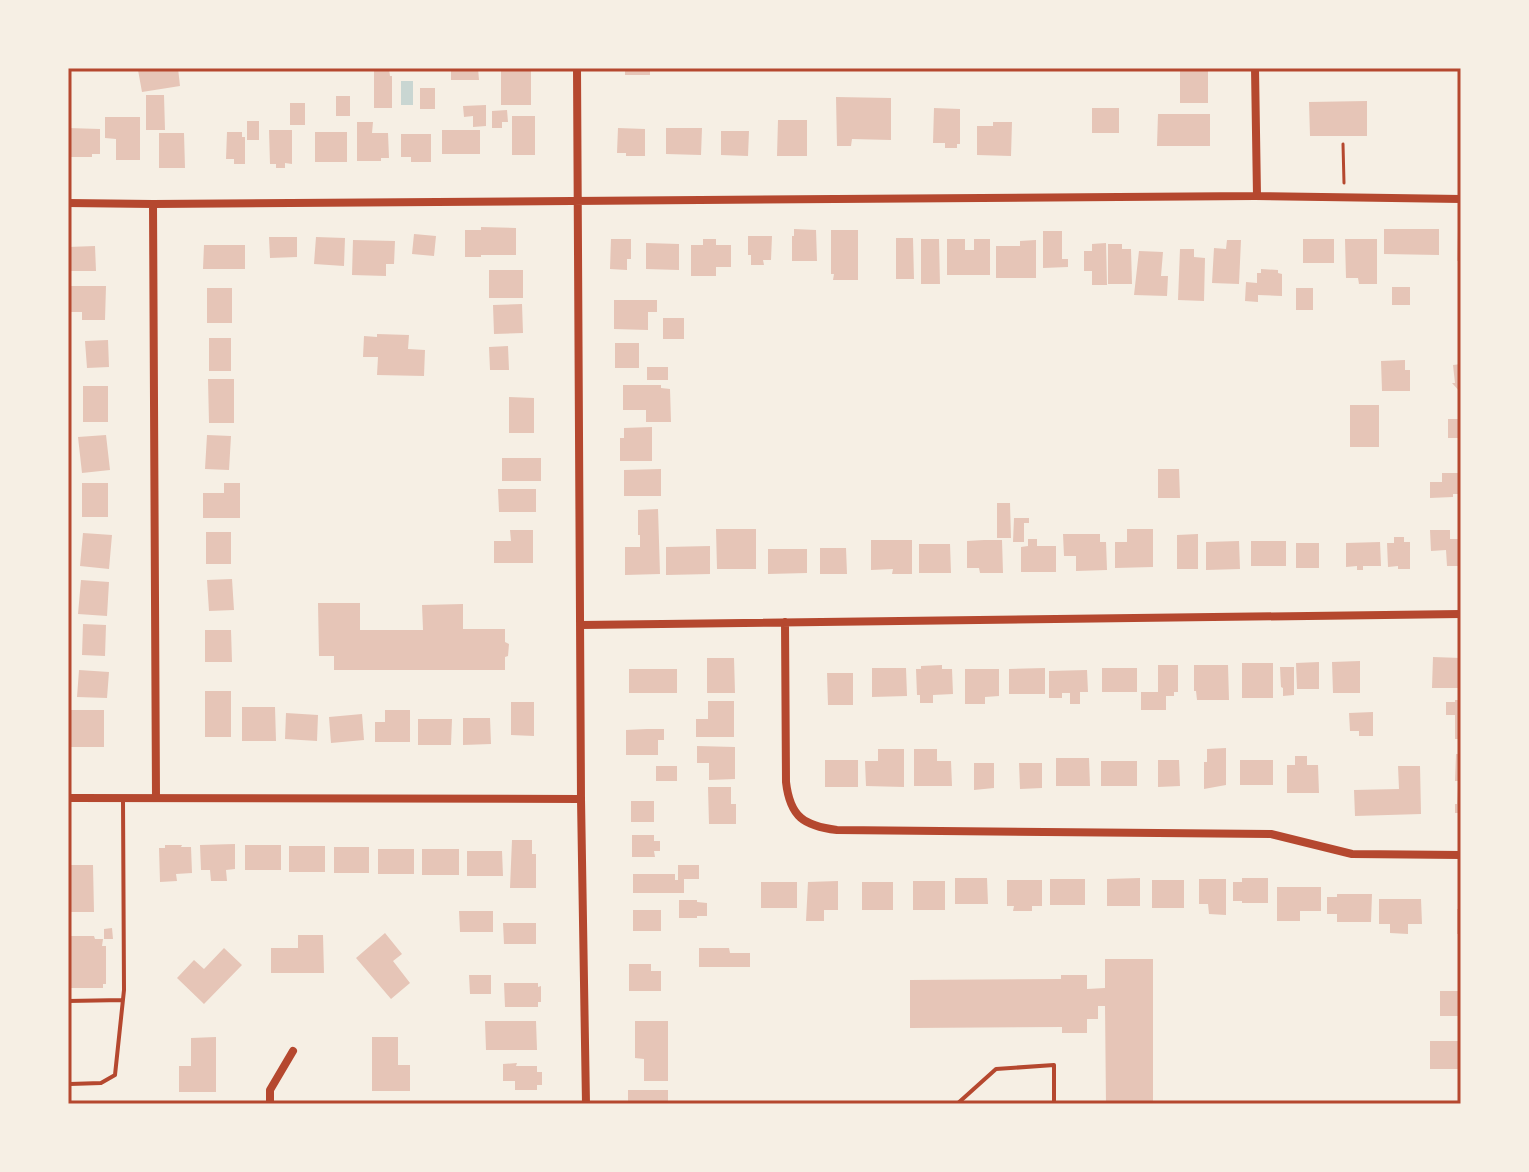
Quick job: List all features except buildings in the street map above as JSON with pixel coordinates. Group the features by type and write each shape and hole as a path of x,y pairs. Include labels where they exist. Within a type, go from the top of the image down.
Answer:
{"street":[{"path":"577,68 586,1104"},
{"path":"1255,68 1257,196"},
{"path":"68,203 1257,196 1461,199"},
{"path":"153,204 156,797"},
{"path":"581,625 1461,614"},
{"path":"785,622 788,798 796,814 814,827 837,830 1271,834 1352,854 1461,855"},
{"path":"68,798 581,799"},
{"path":"270,1104 270,1090 293,1051"}],"lane":[{"path":"68,1082 101,1083 115,1075 123,1000 123,797"},
{"path":"68,1001 123,1000"},
{"path":"957,1104 996,1069 1054,1065 1054,1104"}],"path":[{"path":"1343,144 1344,183"}],"shaded area":[{"path":"401,81 413,81 413,105 401,105"}]}
